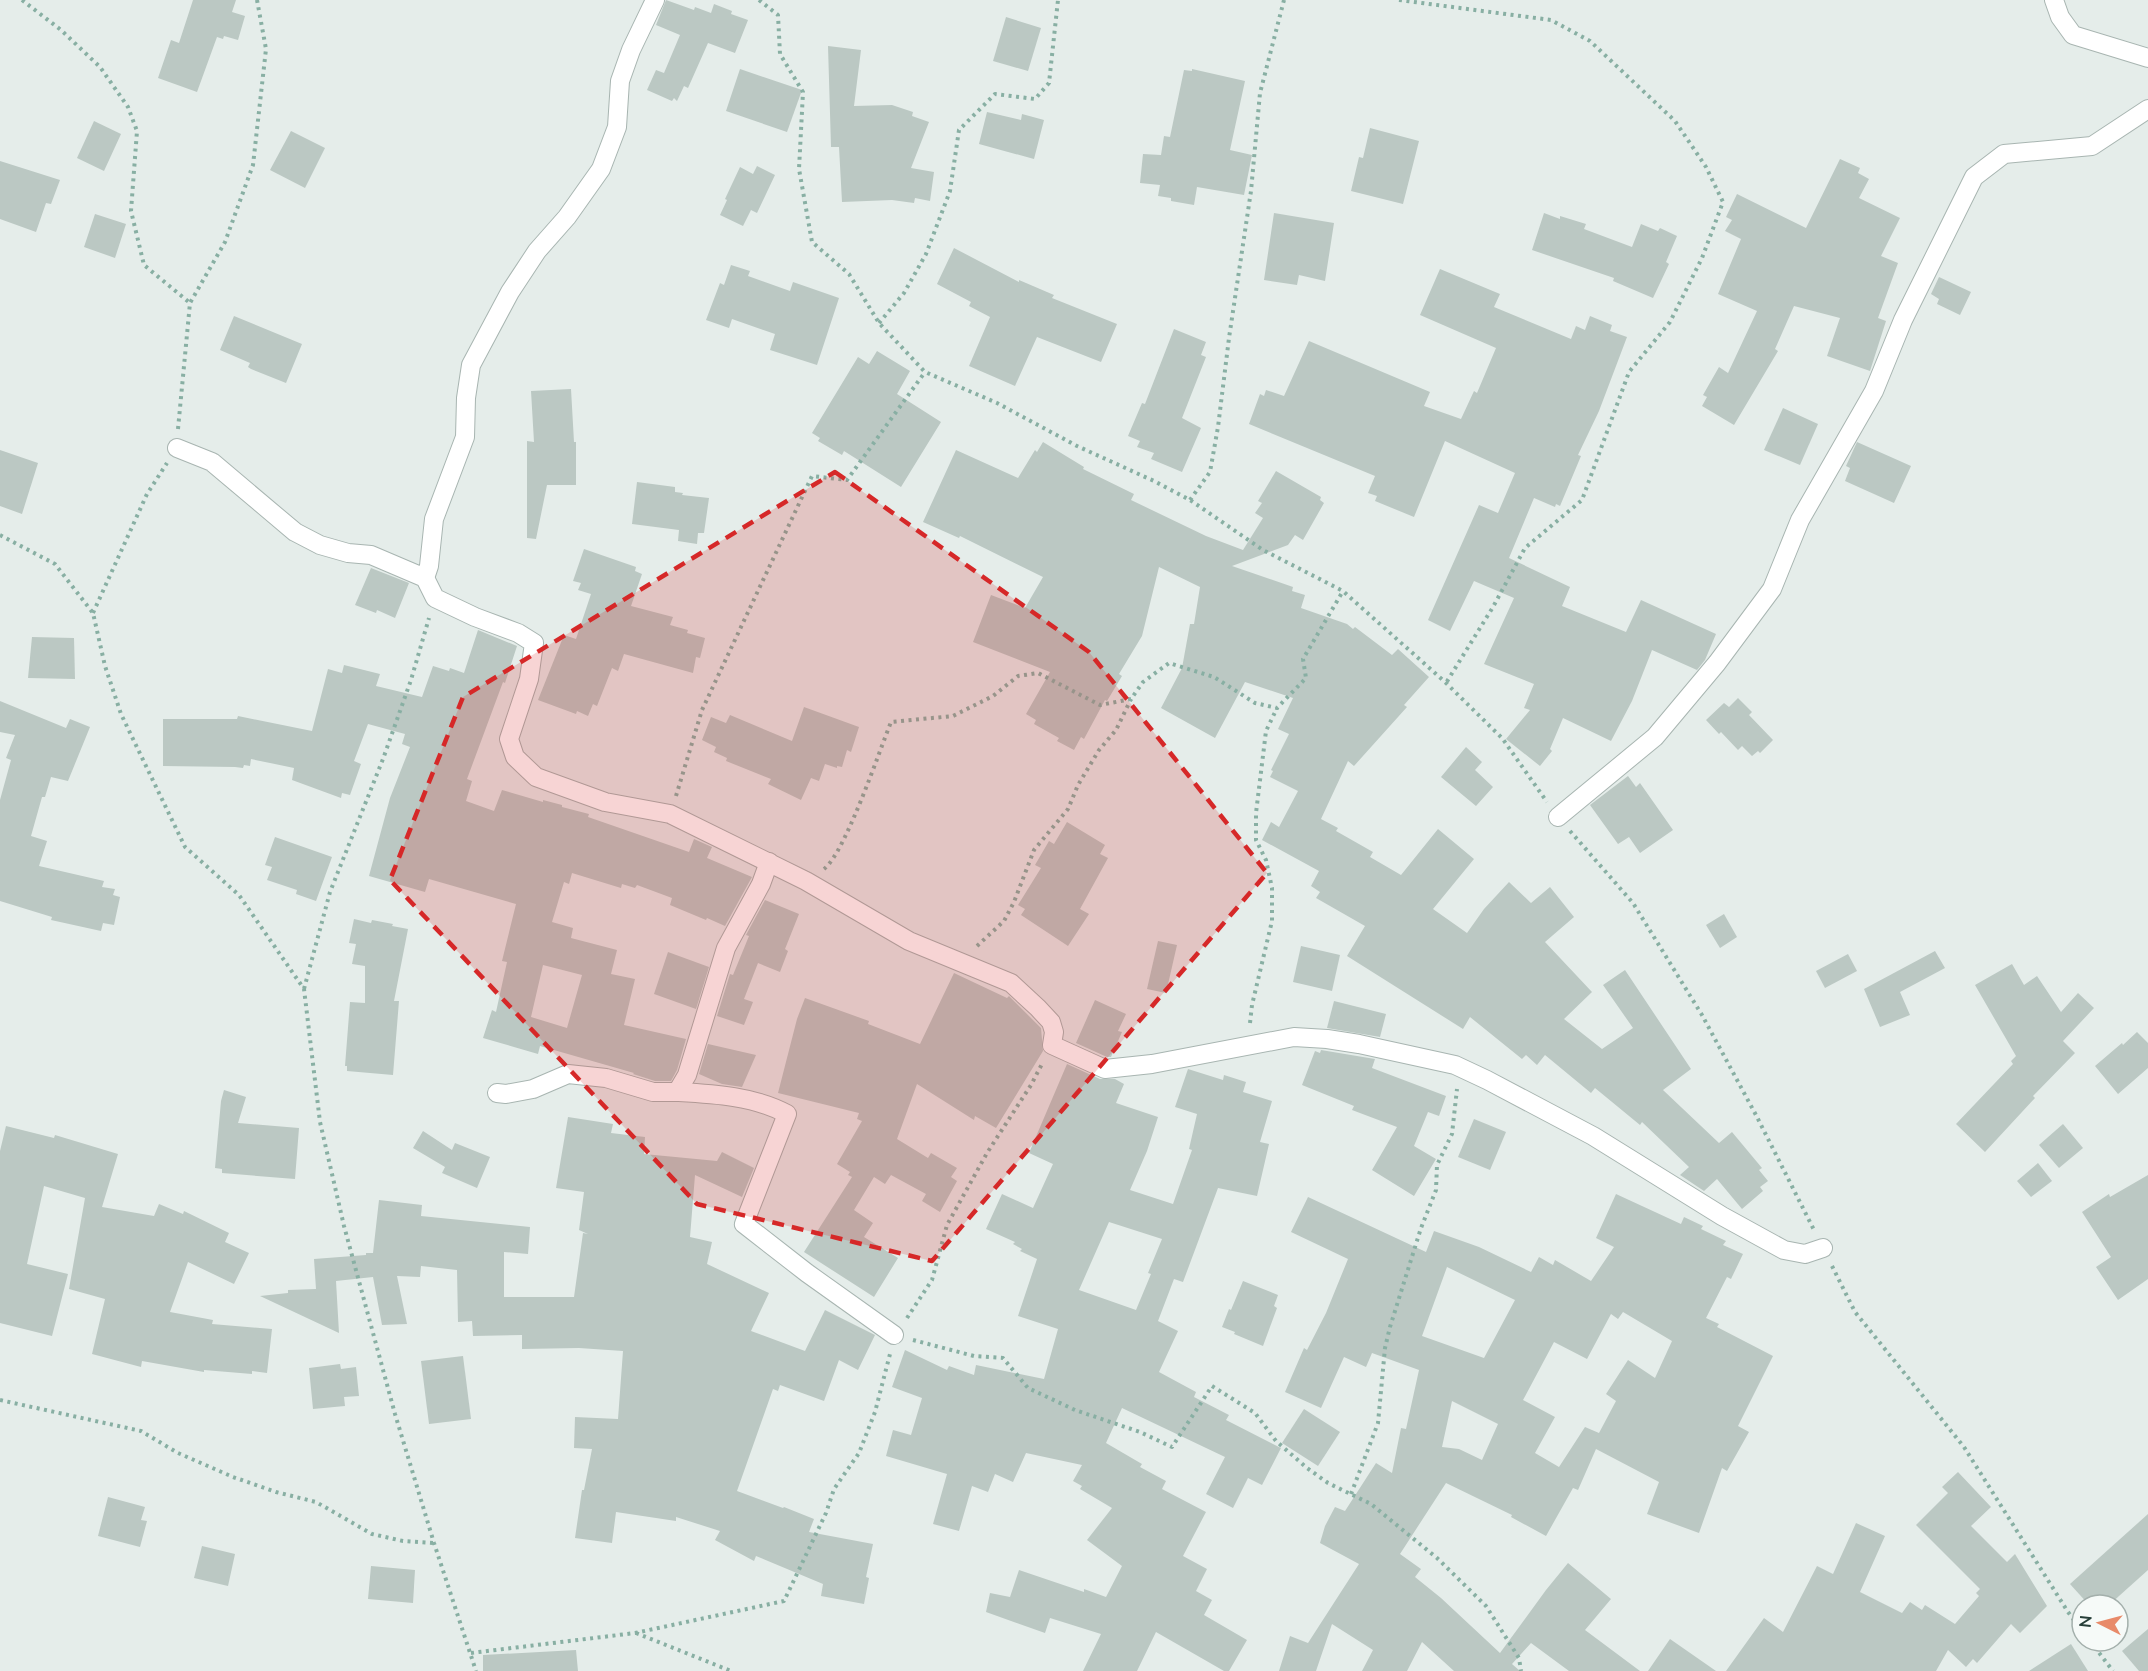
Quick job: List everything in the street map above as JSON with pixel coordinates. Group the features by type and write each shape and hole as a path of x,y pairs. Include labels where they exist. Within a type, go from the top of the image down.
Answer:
{"street":[{"path":"425,578 429,566 434,519 465,438 466,398 471,365 510,292 537,250 567,217 601,170 617,127 620,81 631,50 655,0"},
{"path":"2054,0 2060,17 2073,35 2148,58"},
{"path":"1558,817 1655,737 1717,663 1772,589 1800,520 1874,392 1903,320 1974,177 2004,154 2092,146 2148,108"},
{"path":"177,448 212,462 295,532 320,545 348,553 371,555 425,578 435,598 475,617 518,633 534,643 529,679 509,739 515,757 536,777 605,801 670,814 806,881 909,941 1011,983 1051,1022 1054,1032 1052,1045 1105,1069 1152,1064 1294,1037 1328,1039 1408,1054 1461,1068 1593,1136 1722,1216 1784,1250 1805,1254 1823,1248"},
{"path":"677,1092 687,1076 711,990 726,948 761,884 770,862"},
{"path":"497,1093 506,1094 533,1089 568,1074 606,1078 653,1092 717,1094 772,1106 786,1114 744,1224 807,1273 894,1335"}],"path":[{"path":"22,0 61,30 100,67 128,107 137,131 131,211 144,265 190,303"},
{"path":"93,613 147,494 177,448 190,303 225,242 253,165 266,49 257,0"},
{"path":"759,0 778,15 780,54 803,92 799,169 812,242 849,274 879,323 925,372 997,403 1077,446 1154,481 1190,500 1263,550 1343,591 1502,738 1558,817 1633,903 1702,1015 1757,1117 1855,1311 1964,1447 2070,1615"},
{"path":"879,323 904,293 926,254 950,191 959,130 995,94 1035,99 1049,83 1058,0"},
{"path":"1190,500 1210,472 1251,191 1260,93 1284,0"},
{"path":"1399,0 1551,20 1590,41 1675,121 1706,166 1723,202 1702,258 1670,322 1629,372 1582,500 1525,548 1493,607 1446,684"},
{"path":"670,814 702,710 812,476 848,480 925,372"},
{"path":"0,535 55,564 93,613 105,666 121,714 185,847 239,895 304,989"},
{"path":"1248,1045 1252,1005 1272,921 1272,888 1266,860 1256,840 1256,813 1266,731 1277,708 1306,678 1303,659 1343,591"},
{"path":"435,598 411,680 383,759 330,892 304,989 320,1122 344,1226 395,1414 476,1671"},
{"path":"961,961 1004,921 1014,902 1034,850 1068,809 1078,785 1099,750 1116,730 1131,699 1143,682 1169,663 1214,677 1255,703 1277,708"},
{"path":"806,881 829,865 844,841 891,722 953,716 993,696 1018,676 1038,673 1100,705 1131,699"},
{"path":"471,1653 635,1633 784,1601 826,1513 834,1488 859,1453 875,1412 894,1335 932,1280 947,1225 987,1154 1031,1085 1052,1045"},
{"path":"1351,1494 1378,1423 1390,1327 1404,1278 1436,1190 1437,1165 1452,1134 1461,1068"},
{"path":"894,1335 974,1356 1003,1358 1028,1388 1075,1410 1140,1432 1172,1447 1212,1386 1255,1413 1276,1441 1307,1468 1328,1483 1371,1504 1421,1545 1486,1606 1519,1658 1521,1671"},
{"path":"0,1400 141,1431 178,1453 233,1477 276,1492 316,1502 372,1534 402,1541 434,1543"},
{"path":"635,1633 731,1671"},
{"path":"2099,1653 2113,1671"}],"highlighted area":[{"path":"835,472 1089,652 1267,873 932,1261 697,1204 390,880 463,697"}],"building":[{"path":"193,0 236,0 232,12 245,16 238,40 224,36 223,39 217,37 197,92 158,78 171,40 179,43"},
{"path":"666,0 694,10 695,7 711,13 714,4 732,11 731,14 748,20 735,53 708,43 688,88 684,86 677,101 647,90 656,70 664,73 680,35 656,25"},
{"path":"1006,17 1041,28 1028,71 993,61"},
{"path":"828,46 861,50 854,106 892,105 913,112 912,116 929,122 911,168 934,172 930,201 915,198 914,203 892,200 842,202 839,147 831,147"},
{"path":"740,69 802,90 787,132 726,111"},
{"path":"1192,69 1245,81 1230,150 1252,155 1244,195 1197,187 1194,205 1158,196 1160,185 1140,183 1143,154 1161,155 1164,136 1170,137 1184,70 1192,71"},
{"path":"987,112 1021,120 1022,114 1044,120 1034,159 979,144"},
{"path":"94,121 121,134 104,171 77,158"},
{"path":"1370,128 1419,141 1403,204 1351,191 1359,157 1363,158"},
{"path":"291,131 325,148 305,188 270,170"},
{"path":"1840,159 1860,168 1858,173 1869,179 1859,198 1900,218 1881,256 1898,263 1878,318 1886,321 1870,371 1827,356 1840,318 1794,306 1775,349 1778,351 1734,425 1702,406 1707,397 1703,395 1719,367 1728,373 1757,311 1718,294 1741,239 1725,231 1732,220 1726,217 1737,194 1806,228"},
{"path":"0,161 60,180 51,204 46,203 36,232 0,219"},
{"path":"757,166 775,175 757,213 751,210 743,226 720,215 740,167 753,174"},
{"path":"1274,213 1334,223 1325,281 1299,275 1297,285 1264,280"},
{"path":"1544,213 1586,224 1584,229 1632,247 1641,224 1658,231 1660,228 1677,236 1666,262 1669,264 1653,298 1613,281 1614,278 1532,250"},
{"path":"95,214 126,224 115,258 84,247"},
{"path":"954,248 1019,282 1019,280 1054,295 1052,298 1117,324 1101,362 1037,337 1015,386 969,366 990,317 969,306 971,302 937,284"},
{"path":"731,265 750,271 748,276 790,291 793,282 839,298 817,365 770,350 775,334 732,319 729,328 706,320 720,283 724,285"},
{"path":"1440,269 1500,294 1494,307 1571,339 1576,326 1585,330 1590,316 1612,325 1610,331 1627,337 1599,411 1578,455 1581,456 1560,506 1556,504 1555,507 1534,498 1509,558 1570,587 1562,606 1626,632 1641,600 1716,634 1705,660 1697,670 1652,650 1632,701 1611,741 1563,718 1550,749 1552,751 1540,766 1506,739 1530,710 1524,708 1534,684 1484,664 1514,598 1474,581 1450,631 1428,620 1479,505 1498,513 1515,473 1445,441 1414,517 1375,501 1377,496 1368,493 1375,476 1249,424 1260,394 1264,396 1266,390 1284,396 1309,341 1430,392 1424,406 1461,419 1474,391 1477,393 1496,348 1420,315"},
{"path":"1939,277 1971,292 1960,315 1937,304 1939,299 1931,294"},
{"path":"234,316 302,344 286,383 251,369 248,367 250,363 220,350"},
{"path":"1174,329 1206,342 1201,355 1206,357 1182,418 1201,428 1182,472 1151,459 1154,453 1137,447 1140,441 1128,436 1142,403 1145,404"},
{"path":"877,351 910,371 897,394 941,422 901,487 844,451 842,455 818,441 820,438 812,433 858,357 869,364"},
{"path":"571,389 574,442 576,442 576,485 547,485 536,539 527,538 527,441 534,442 531,391"},
{"path":"1783,408 1818,424 1800,465 1764,450"},
{"path":"1043,442 1084,467 1083,469 1134,494 1131,500 1206,536 1243,550 1263,518 1255,513 1262,503 1258,501 1276,471 1321,497 1320,500 1324,503 1303,540 1295,535 1288,545 1232,566 1293,587 1292,591 1305,595 1301,608 1347,624 1353,629 1355,627 1392,655 1398,649 1429,677 1404,705 1407,707 1354,766 1348,761 1321,819 1338,828 1336,831 1373,852 1370,857 1401,875 1438,829 1474,859 1433,909 1467,933 1484,909 1509,882 1531,903 1550,887 1574,917 1545,942 1592,992 1564,1019 1602,1049 1633,1028 1603,985 1625,970 1691,1069 1663,1090 1719,1143 1732,1132 1762,1168 1759,1170 1768,1181 1760,1187 1763,1191 1742,1209 1717,1179 1704,1191 1680,1175 1689,1167 1642,1122 1640,1125 1595,1088 1591,1093 1545,1055 1537,1065 1526,1055 1522,1059 1470,1017 1463,1029 1347,956 1365,926 1316,898 1320,892 1311,886 1319,871 1262,840 1271,822 1279,827 1298,791 1270,777 1273,771 1271,770 1289,734 1278,729 1293,698 1245,682 1215,738 1161,708 1182,668 1190,624 1194,624 1200,587 1159,567 1142,636 1119,674 1122,676 1107,701 1105,700 1084,739 1081,737 1074,750 1057,741 1059,738 1034,724 1036,720 1026,714 1050,672 973,642 991,595 1025,608 1043,577 960,536 959,538 923,522 956,450 1018,478 1035,450 1037,452"},
{"path":"1857,442 1911,466 1894,503 1845,481 1850,468 1846,466"},
{"path":"0,450 38,463 22,514 0,506"},
{"path":"637,482 675,487 675,492 683,493 682,495 709,498 704,533 698,533 697,544 678,541 679,530 632,524"},
{"path":"584,549 636,567 635,571 642,574 631,606 673,617 670,625 705,638 700,658 696,657 693,673 624,654 618,671 612,668 597,706 593,704 588,716 538,700 564,635 576,639 591,594 578,590 581,583 573,581"},
{"path":"371,568 409,583 395,618 377,610 376,613 355,605"},
{"path":"478,630 517,646 467,779 472,781 466,801 494,811 502,790 562,805 562,807 589,814 588,817 689,852 694,839 712,847 707,858 752,877 725,926 670,905 672,898 637,885 635,888 622,884 621,888 572,873 569,884 564,882 552,922 573,928 571,938 617,950 611,974 635,979 624,1025 686,1039 677,1070 671,1081 655,1081 540,1046 538,1054 483,1038 492,1010 496,1012 507,962 502,961 516,904 429,879 425,892 369,876 390,798 410,747 402,744 405,734 368,724 354,761 361,764 350,795 342,793 341,798 292,780 294,768 251,759 250,766 244,765 243,768 163,766 163,719 237,719 238,716 312,731 328,669 342,673 344,665 380,674 376,686 422,697 433,666 464,673","holes":["543,965 582,975 567,1028 531,1017"]},
{"path":"32,637 74,638 75,679 28,678"},
{"path":"1738,698 1752,712 1749,715 1773,740 1760,753 1758,751 1752,756 1742,746 1738,750 1706,720 1724,703 1729,707"},
{"path":"0,701 66,728 70,719 90,727 68,781 51,777 45,797 42,797 31,836 47,841 39,866 104,881 102,887 115,889 113,895 120,897 114,925 103,923 101,931 51,920 52,917 0,901 0,800 11,760 6,758 15,735 0,732"},
{"path":"804,707 859,727 851,752 847,750 842,767 837,766 837,768 825,764 819,781 811,778 801,800 768,784 771,779 726,761 727,758 714,752 716,747 702,740 711,717 726,723 730,715 792,741"},
{"path":"1466,747 1482,762 1475,770 1493,787 1476,806 1441,777"},
{"path":"1628,776 1636,787 1640,783 1673,830 1640,853 1629,837 1618,844 1590,805"},
{"path":"1067,822 1105,845 1100,854 1108,858 1080,909 1089,914 1068,946 1021,915 1025,909 1018,905 1041,868 1035,865 1049,841 1054,844"},
{"path":"275,837 332,857 316,901 296,894 297,890 267,880 272,867 265,865"},
{"path":"765,900 799,914 785,949 788,951 780,972 758,963 744,999 753,1002 744,1025 717,1016 730,974 733,975 749,936 746,935"},
{"path":"1724,914 1737,937 1720,948 1706,925"},
{"path":"354,919 371,923 372,920 408,929 394,1001 399,1001 393,1075 347,1071 347,1066 345,1066 350,1002 365,1003 365,966 352,964 356,944 349,943"},
{"path":"1158,941 1177,945 1166,993 1147,989"},
{"path":"1301,946 1340,955 1332,991 1293,982"},
{"path":"1935,951 1945,968 1900,992 1910,1015 1880,1027 1864,989"},
{"path":"668,952 709,967 696,1009 654,994"},
{"path":"1848,954 1857,971 1825,988 1816,971"},
{"path":"2012,964 2024,985 2037,976 2061,1012 2078,993 2094,1008 2063,1041 2075,1053 2033,1096 2035,1098 1985,1152 1956,1124 2013,1064 2011,1061 2016,1056 1975,985"},
{"path":"954,973 1007,998 1009,996 1041,1028 1043,1051 996,1128 975,1116 974,1120 917,1084 897,1139 928,1158 931,1153 957,1168 951,1177 957,1181 940,1212 922,1201 926,1194 891,1175 885,1184 874,1177 854,1210 873,1223 864,1237 898,1258 874,1297 804,1252 852,1177 848,1175 850,1172 837,1164 862,1121 857,1119 859,1113 778,1093 797,1019 805,998 869,1021 868,1024 920,1044"},
{"path":"1095,1000 1126,1014 1118,1031 1122,1032 1111,1057 1076,1043"},
{"path":"1334,1001 1386,1014 1380,1037 1327,1028"},
{"path":"2137,1032 2148,1043 2148,1068 2118,1094 2095,1066"},
{"path":"708,1044 756,1055 742,1087 722,1084 699,1074"},
{"path":"1321,1050 1375,1059 1372,1068 1446,1096 1439,1116 1428,1112 1414,1146 1436,1159 1414,1196 1372,1170 1397,1127 1352,1110 1354,1106 1302,1085 1315,1051 1320,1053"},
{"path":"1067,1064 1100,1079 1115,1079 1124,1084 1116,1103 1158,1117 1147,1151 1130,1190 1173,1204 1192,1150 1189,1149 1197,1114 1175,1107 1188,1069 1223,1080 1224,1075 1246,1082 1243,1092 1272,1101 1260,1142 1269,1144 1257,1196 1218,1188 1183,1282 1174,1279 1158,1321 1178,1331 1159,1372 1196,1392 1194,1397 1229,1415 1226,1420 1281,1448 1262,1485 1248,1478 1233,1508 1206,1494 1225,1457 1122,1408 1106,1443 1142,1464 1140,1467 1166,1481 1162,1489 1206,1512 1183,1556 1207,1569 1196,1591 1212,1600 1204,1615 1247,1640 1229,1671 1224,1671 1156,1632 1137,1671 1083,1671 1101,1634 1050,1618 1045,1633 986,1612 990,1593 1010,1597 1019,1570 1106,1597 1122,1566 1087,1540 1112,1508 1080,1489 1082,1486 1073,1481 1082,1465 1026,1453 1013,1482 995,1474 988,1492 972,1486 959,1531 933,1524 947,1474 886,1456 893,1430 911,1435 922,1398 892,1387 905,1350 947,1370 949,1366 974,1375 976,1365 1044,1379 1058,1329 1018,1316 1037,1259 1020,1251 1022,1249 1013,1244 1015,1242 986,1229 1002,1194 1033,1208 1053,1164 1029,1153","holes":["1109,1222 1162,1239 1136,1310 1079,1290"]},
{"path":"224,1090 246,1097 238,1123 299,1128 295,1179 222,1173 222,1169 215,1168"},
{"path":"568,1117 613,1124 611,1133 645,1137 644,1154 717,1161 722,1152 754,1168 742,1197 695,1175 690,1237 712,1242 707,1264 769,1293 751,1331 805,1351 825,1310 875,1335 858,1370 839,1360 824,1401 780,1385 778,1391 773,1389 737,1491 814,1519 809,1532 873,1544 866,1577 869,1578 864,1604 821,1596 823,1584 756,1556 754,1561 715,1540 720,1531 676,1517 676,1521 616,1512 612,1543 575,1538 582,1490 584,1490 592,1449 574,1448 575,1417 618,1419 623,1351 579,1348 522,1349 522,1335 473,1336 472,1321 458,1322 457,1270 421,1266 420,1277 397,1276 407,1324 382,1325 373,1277 336,1281 339,1333 260,1296 288,1293 288,1290 316,1289 314,1259 373,1253 379,1200 422,1205 421,1216 530,1227 528,1254 504,1252 504,1297 574,1297 583,1233 588,1234 579,1230 584,1192 556,1188"},
{"path":"1474,1119 1506,1132 1490,1170 1458,1157"},
{"path":"2063,1124 2083,1148 2059,1168 2039,1145"},
{"path":"6,1126 54,1138 55,1135 118,1154 102,1207 154,1216 159,1204 183,1214 184,1211 229,1233 225,1242 249,1253 234,1284 188,1262 170,1312 213,1320 212,1324 272,1329 267,1373 204,1370 204,1372 142,1361 141,1367 92,1354 105,1299 69,1289 85,1198 44,1186 27,1264 68,1274 52,1336 0,1323 0,1151"},
{"path":"423,1131 452,1150 455,1143 490,1157 477,1188 442,1173 445,1167 413,1148"},
{"path":"2038,1163 2052,1181 2031,1197 2017,1181"},
{"path":"2148,1175 2148,1279 2118,1300 2096,1267 2111,1257 2082,1212 2109,1194 2110,1197"},
{"path":"1616,1194 1681,1224 1684,1217 1703,1226 1701,1229 1726,1241 1723,1245 1743,1254 1731,1279 1727,1277 1706,1318 1719,1324 1717,1327 1773,1356 1738,1426 1749,1432 1727,1471 1722,1468 1699,1533 1647,1514 1659,1482 1596,1449 1578,1490 1573,1488 1546,1536 1511,1517 1512,1515 1446,1483 1400,1554 1421,1569 1415,1577 1500,1653 1568,1563 1611,1599 1585,1630 1640,1671 1569,1671 1531,1643 1512,1664 1520,1671 1454,1671 1422,1642 1407,1671 1362,1671 1373,1650 1332,1624 1316,1671 1279,1671 1290,1636 1308,1643 1359,1564 1320,1543 1325,1526 1335,1507 1345,1511 1376,1463 1392,1473 1401,1428 1406,1429 1419,1370 1372,1353 1366,1367 1344,1357 1321,1408 1285,1392 1304,1348 1307,1350 1326,1313 1348,1259 1291,1232 1308,1197 1426,1252 1434,1231 1479,1247 1531,1272 1539,1257 1553,1265 1555,1260 1591,1281 1614,1247 1596,1238","holes":["1447,1267 1515,1300 1484,1358 1422,1336","1623,1312 1672,1341 1655,1378 1628,1360 1606,1394 1616,1401 1599,1433 1585,1427 1559,1467 1535,1453 1555,1417 1523,1400 1554,1342 1587,1359 1611,1314 1618,1319","1452,1401 1498,1424 1482,1460 1459,1449 1442,1447"]},
{"path":"1243,1281 1278,1295 1274,1306 1277,1308 1263,1346 1222,1327"},
{"path":"463,1356 471,1419 429,1424 421,1361"},
{"path":"340,1364 341,1369 356,1367 359,1396 344,1397 345,1406 313,1409 309,1368"},
{"path":"1304,1409 1340,1432 1318,1466 1282,1443"},
{"path":"1958,1472 1991,1507 1971,1526 2007,1562 2015,1554 2047,1606 2020,1633 2011,1624 1977,1663 1973,1659 1966,1667 1948,1650 1936,1671 1726,1671 1764,1618 1783,1632 1817,1566 1833,1574 1856,1523 1885,1536 1860,1592 1902,1613 1910,1602 1922,1610 1925,1605 1955,1624 1979,1596 1976,1593 1980,1589 1916,1525 1948,1493 1942,1487"},
{"path":"108,1497 145,1507 141,1520 147,1521 140,1547 98,1536"},
{"path":"2148,1514 2148,1570 2122,1593 2078,1593 2070,1584"},
{"path":"202,1546 235,1554 228,1586 194,1578"},
{"path":"371,1566 415,1570 413,1603 368,1599"},
{"path":"2148,1629 2148,1671 2139,1671 2124,1653 2130,1653 2130,1644"},
{"path":"1670,1639 1716,1671 1648,1671"},
{"path":"2070,1645 2070,1653 2077,1653 2088,1671 2029,1671"},
{"path":"576,1650 578,1671 483,1671 483,1655"}]}
